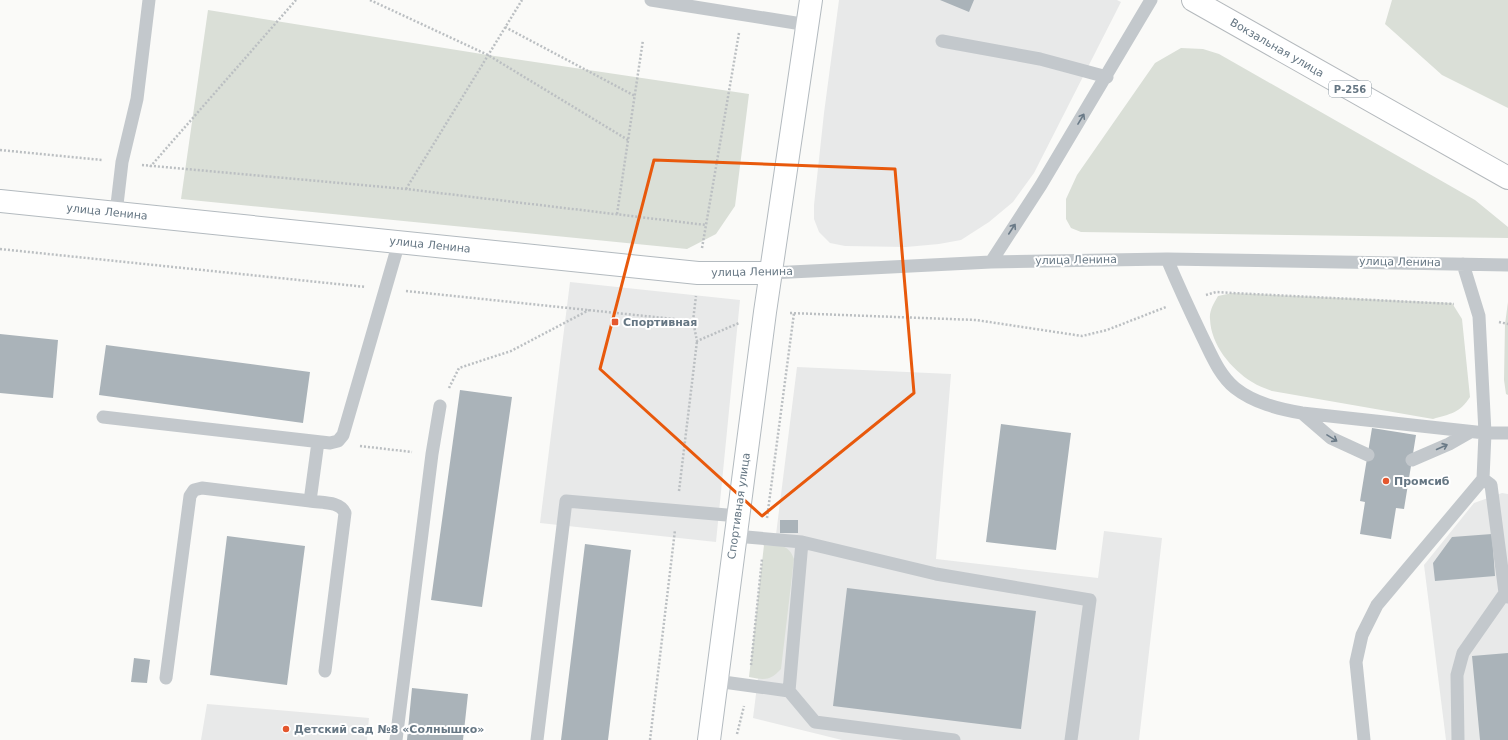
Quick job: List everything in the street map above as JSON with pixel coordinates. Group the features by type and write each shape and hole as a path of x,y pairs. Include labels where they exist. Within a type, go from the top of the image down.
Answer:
{"main road":[{"name":"Спортивная улица","path":"708,740 765,312 811,0"},
{"name":"Вокзальная улица","path":"1192,0 1508,178"},
{"name":"улица Ленина","path":"0,201 698,273 771,273"}],"lane":[{"path":"116,213 122,162 137,99 149,0"},
{"path":"651,0 808,25"},
{"path":"991,262 1041,185 1152,0"},
{"path":"942,41 1040,59 1107,77"},
{"path":"104,417 318,442 330,443 338,441 343,436 399,242"},
{"path":"1167,259 1213,359 1234,387 1258,401 1284,410 1302,413 1470,432 1508,433"},
{"name":"улица Ленина","path":"771,273 991,262 1167,259 1508,265"},
{"path":"1364,740 1356,662 1362,635 1377,605 1483,479 1485,433 1478,316 1463,264"},
{"path":"396,740 432,454 440,406"},
{"path":"1302,413 1331,438 1368,455"},
{"path":"1412,460 1449,444 1470,432"},
{"path":"310,501 318,442"},
{"path":"1458,740 1456,675 1463,653 1507,595 1504,556 1491,486 1483,479"},
{"path":"166,678 190,496 194,490 202,488 310,501 338,505 343,508 345,513 325,671"},
{"path":"537,740 566,501 677,511 936,574 1090,600 1071,740"},
{"path":"789,692 802,542"},
{"path":"716,681 789,692 815,722 954,740"}],"path":[{"path":"150,167 296,0"},
{"path":"370,0 488,55 628,140"},
{"path":"406,189 522,0"},
{"path":"0,150 122,162 150,167 406,189 706,225 742,15"},
{"path":"505,27 635,96"},
{"path":"618,214 643,40"},
{"path":"0,249 693,321 697,341 650,740"},
{"path":"440,406 459,368 511,351 589,310"},
{"path":"697,341 765,312 820,314"},
{"path":"338,441 359,446 432,454"}],"highlighted area":[{"path":"654,160 895,169 914,393 762,516 600,369"}],"shaded area":[{"path":"839,0 1117,0 1121,2 1034,173 1013,202 989,222 961,240 906,247 845,246 830,243 819,232 814,219 814,205 824,113"},
{"path":"1392,0 1508,0 1508,108 1442,75 1385,24"},
{"path":"208,10 488,55 749,94 735,206 716,234 687,249 181,199"},
{"path":"1181,48 1203,49 1219,54 1475,200 1508,227 1508,238 1081,232 1071,228 1066,219 1066,199 1077,175 1155,63"},
{"path":"570,282 740,300 716,542 540,523"},
{"path":"1232,293 1452,303 1462,319 1470,397 1458,410 1433,419 1272,391 1259,386 1244,377 1230,363 1218,347 1211,329 1210,313 1218,296"},
{"path":"1508,302 1508,395 1506,394 1504,380 1505,324"},
{"path":"797,367 951,374 936,559 1098,578 1104,531 1162,538 1139,740 842,740 753,718"},
{"path":"1502,493 1508,494 1508,740 1446,740 1424,565 1474,503"},
{"path":"764,545 782,546 789,550 794,559 781,669 770,678 759,679 749,677"},
{"name":"Детский сад №8 «Солнышко»","path":"207,704 369,718 367,740 201,740"}],"building":[{"path":"940,0 974,0 969,12"},
{"path":"0,334 58,340 53,398 0,393"},
{"path":"106,345 310,372 303,423 99,395"},
{"path":"460,390 512,397 482,607 431,600"},
{"path":"1001,424 1071,433 1056,550 986,542"},
{"name":"Промсиб","path":"1372,428 1416,435 1404,509 1396,508 1391,539 1360,534 1365,502 1360,501"},
{"path":"780,520 798,520 798,533 780,533"},
{"path":"1492,534 1495,576 1435,581 1433,563 1452,537"},
{"path":"227,536 305,546 287,685 210,675"},
{"path":"585,544 631,550 608,740 561,740"},
{"path":"847,588 1036,611 1021,729 833,706"},
{"path":"1508,653 1508,740 1480,740 1472,656"},
{"path":"134,658 150,660 147,683 131,682"},
{"path":"412,688 468,694 463,740 407,740"}],"place":[{"name":"Спортивная","path":"615,322"},
{"name":"Промсиб","path":"1386,481"},
{"name":"Детский сад №8 «Солнышко»","path":"286,729"}]}
